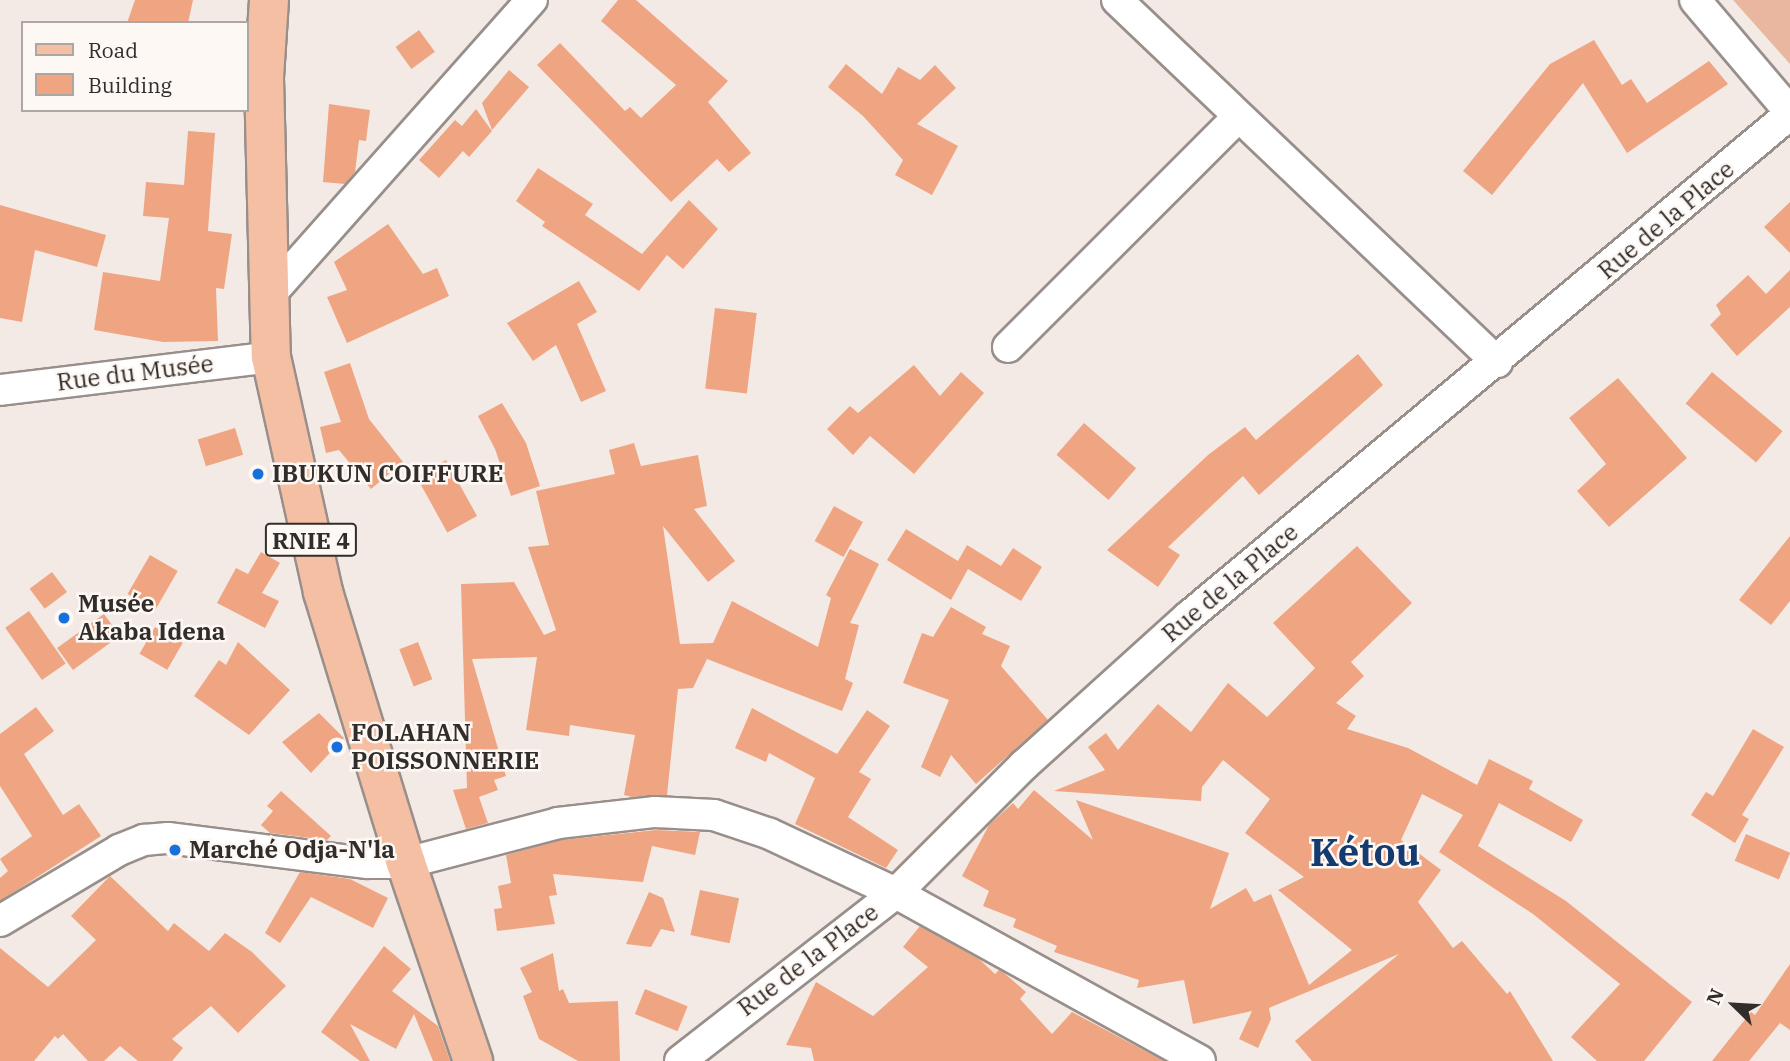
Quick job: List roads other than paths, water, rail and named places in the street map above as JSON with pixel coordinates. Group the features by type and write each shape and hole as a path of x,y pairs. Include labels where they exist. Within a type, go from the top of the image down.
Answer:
{"main road":[{"name":"RNIE 4","path":"269,0 264,78 267,298 271,357 323,592 406,863 473,1061"}],"street":[{"path":"267,298 532,0"},
{"path":"1117,0 1237,118 1497,362"},
{"path":"1695,0 1790,113"},
{"name":"Rue de la Place","path":"680,1061 896,894 1024,765 1188,617 1497,362 1790,113"},
{"path":"1008,347 1237,118"},
{"name":"Rue du Musée","path":"0,390 271,357"},
{"path":"0,921 119,850 144,840 168,838 367,863 406,863 558,823 667,812 714,816 770,834 896,894 1200,1061"}],"place":[{"name":"IBUKUN COIFFURE","path":"258,474"},
{"name":"Musée Akaba Idena","path":"64,618"},
{"name":"FOLAHAN POISSONNERIE","path":"337,747"},
{"name":"Marché Odja-N'la","path":"175,850"}],"district":[{"name":"Kétou","path":"1365,852"}]}
